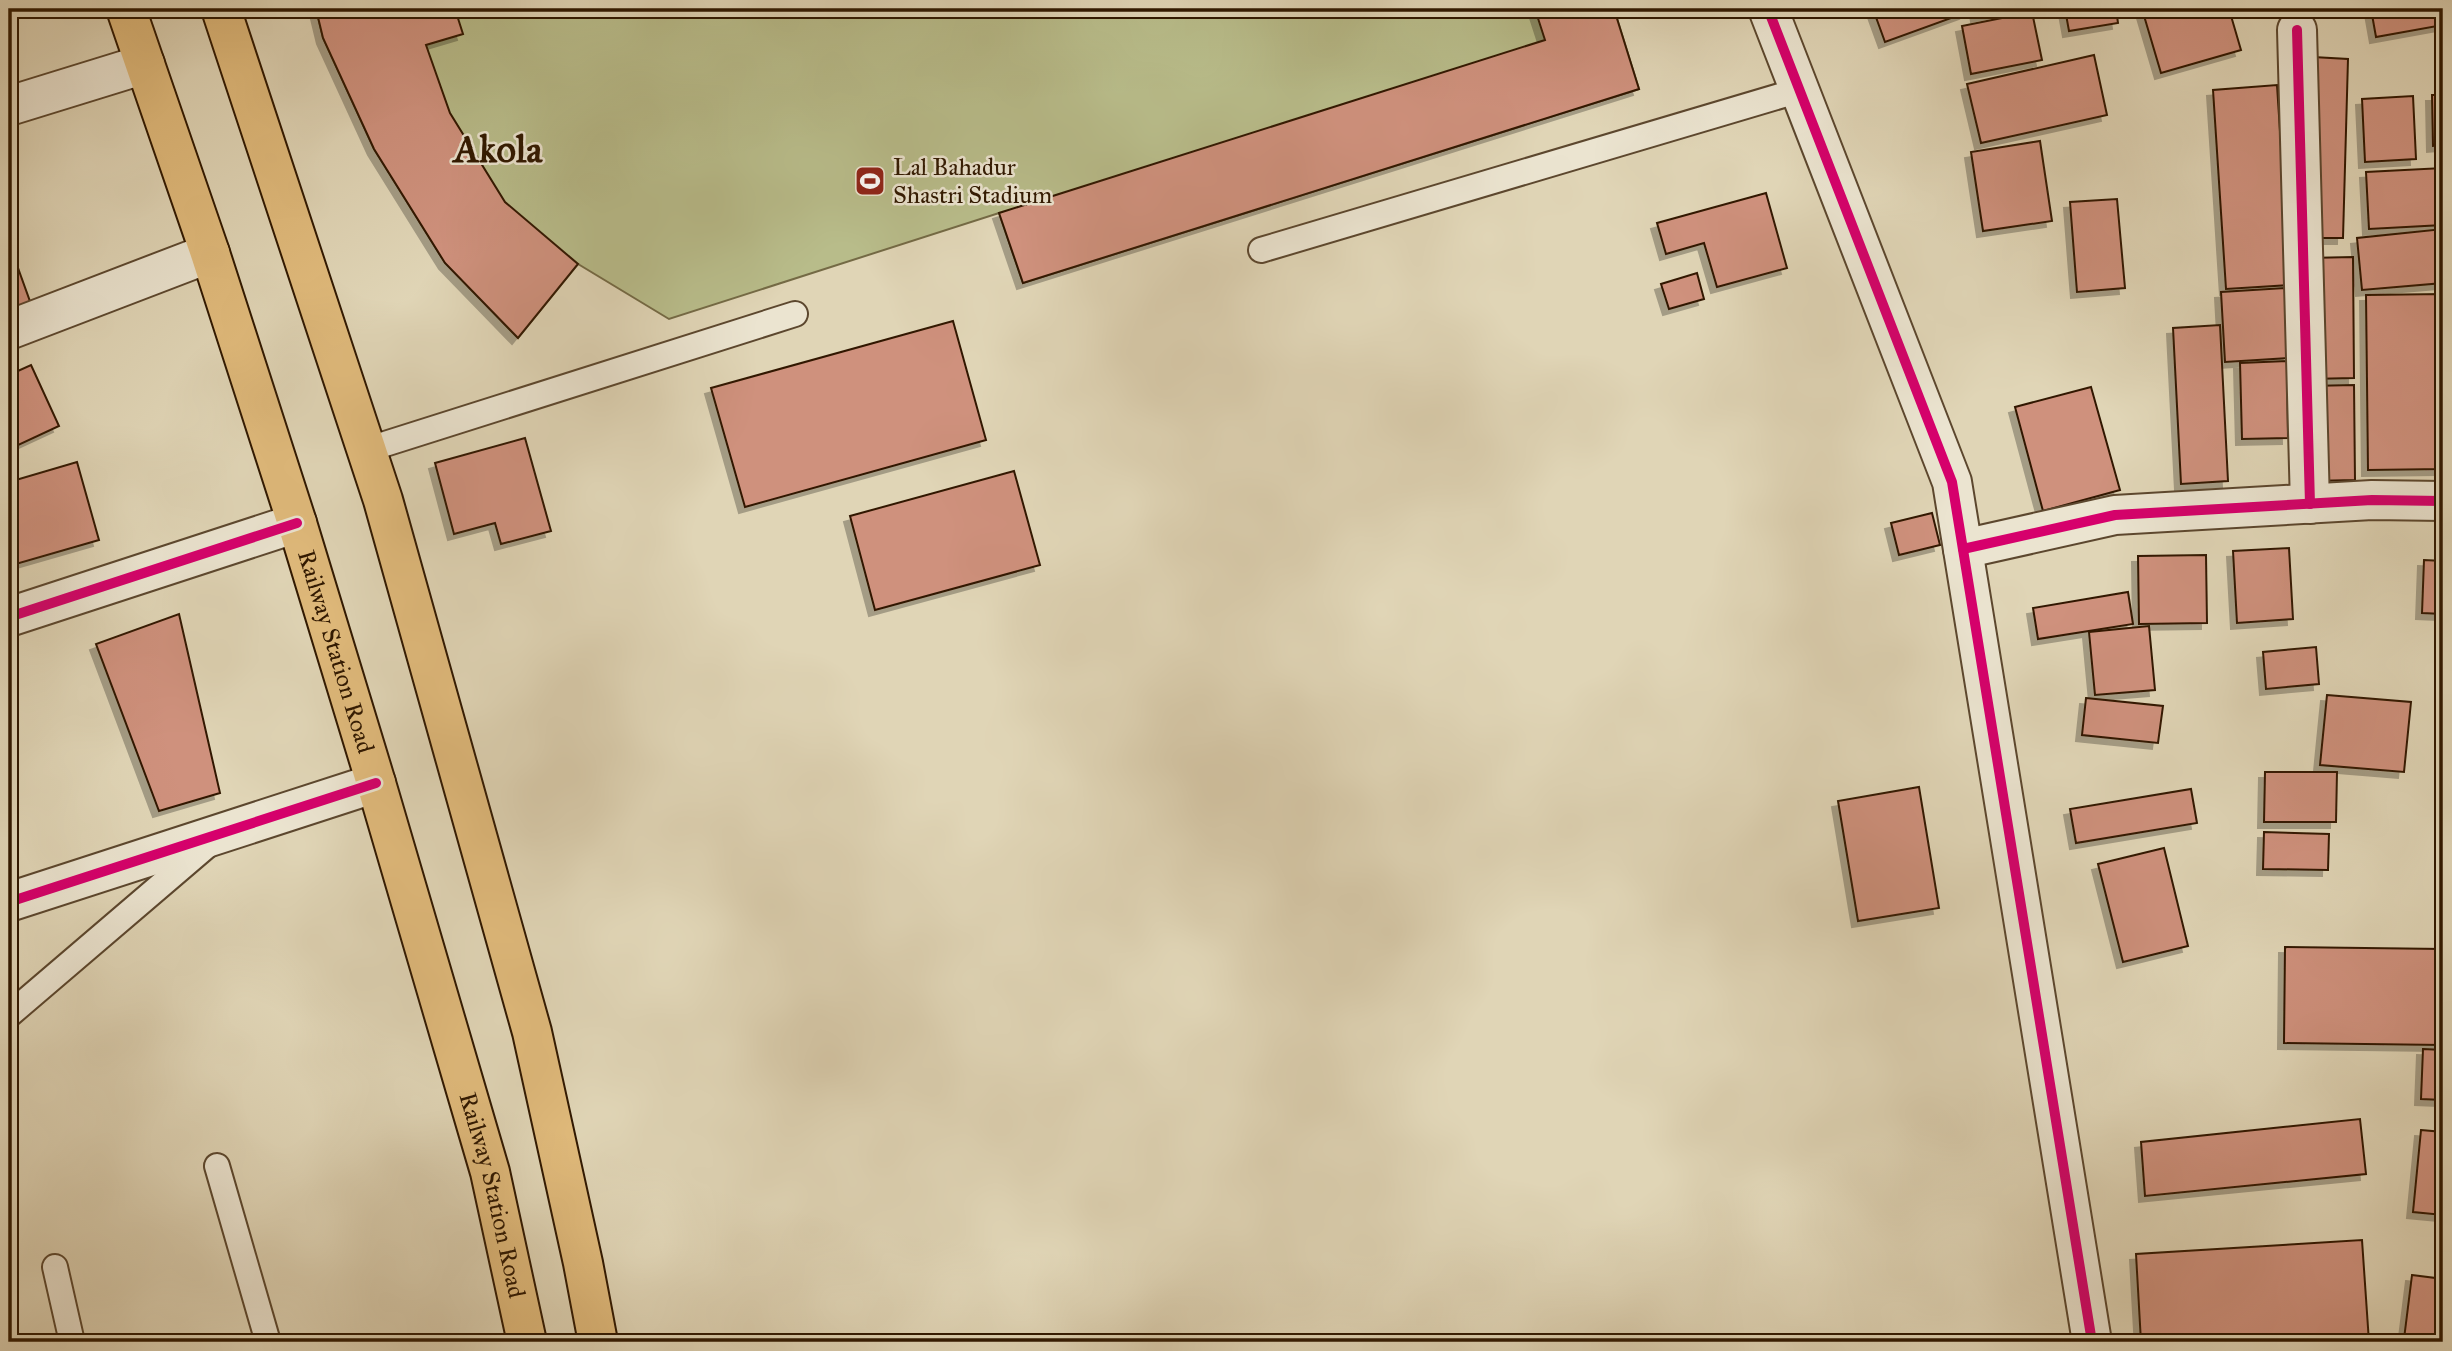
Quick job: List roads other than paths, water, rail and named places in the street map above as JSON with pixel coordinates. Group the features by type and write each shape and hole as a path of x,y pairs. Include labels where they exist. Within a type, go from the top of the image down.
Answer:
{"highway":[{"name":"Railway Station Road","path":"125,9 298,523 490,1172 527,1342"},
{"path":"221,9 383,500 531,1032 581,1250 598,1342"}],"street":[{"path":"1768,9 1952,482 2092,1342"},
{"path":"2297,30 2310,504"},
{"path":"9,106 145,64"},
{"path":"9,330 209,253"},
{"path":"1964,549 2115,515 2372,500 2443,501"},
{"path":"9,617 298,523"},
{"path":"9,902 376,783"}],"lane":[{"path":"1261,250 1800,90"},
{"path":"366,450 795,314"},
{"path":"9,1015 220,834"},
{"path":"217,1166 268,1342"},
{"path":"55,1267 72,1342"}],"place":[{"name":"Lal Bahadur Shastri Stadium","path":"870,181"}],"district":[{"name":"Akola","path":"498,149"}]}
